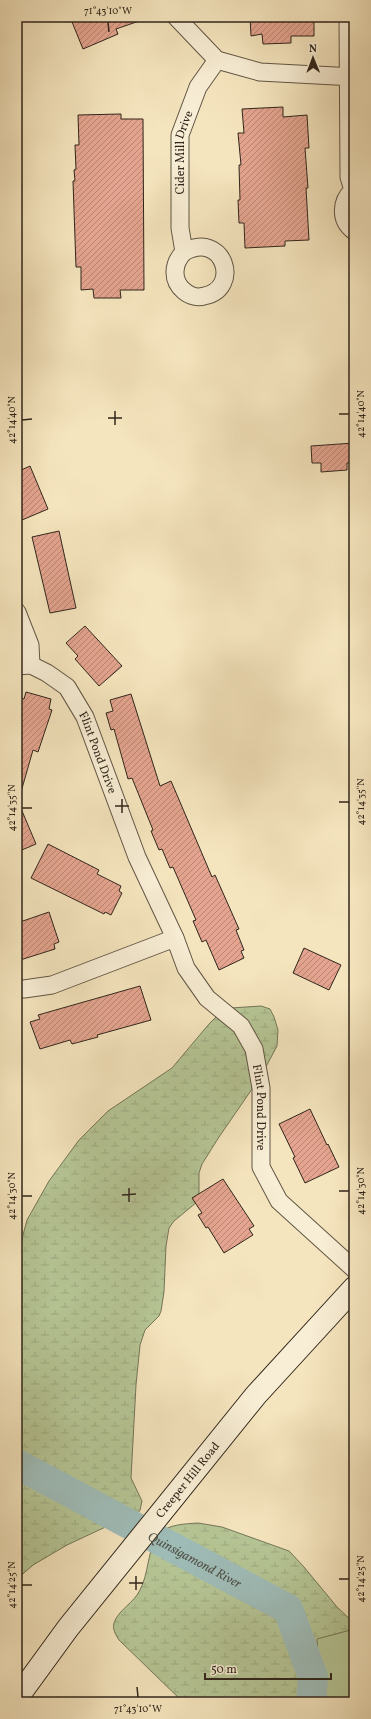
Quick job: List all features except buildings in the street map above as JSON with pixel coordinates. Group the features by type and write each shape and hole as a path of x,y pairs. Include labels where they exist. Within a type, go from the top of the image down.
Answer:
{"street":[{"path":"176,17 217,60 260,72 351,77"},
{"path":"348,17 351,77 348,177 354,189 348,195 343,209 346,224 354,231"},
{"name":"Cider Mill Drive","path":"184,252 180,228 180,135 198,87 217,60"},
{"path":"17,612 30,645 24,666"},
{"name":"Flint Pond Drive","path":"24,666 46,673 67,687 85,717 137,857 175,938 186,968 207,998 240,1026 254,1049 261,1088 261,1167 279,1201 354,1269"},
{"path":"17,989 52,985 175,938"},
{"name":"Creeper Hill Road","path":"17,1698 68,1628 256,1395 354,1288"}],"green space":[{"path":"261,1006 270,1009 274,1017 278,1030 277,1046 261,1076 202,1164 199,1173 199,1193 197,1202 174,1221 169,1228 166,1246 164,1292 161,1311 159,1316 145,1330 140,1345 136,1385 131,1478 142,1501 140,1510 130,1526 114,1523 67,1545 33,1565 17,1579 17,1257 27,1220 49,1181 79,1140 108,1111 172,1068 209,1024 222,1011 231,1008"},
{"path":"198,1523 222,1527 289,1551 337,1607 354,1623 354,1702 183,1702 119,1640 114,1630 114,1623 119,1614 134,1599 140,1590 154,1541 158,1535 162,1531 171,1527 182,1524"},
{"path":"354,1629 354,1702 321,1702 317,1639"}],"waterway":[{"name":"Quinsigamond River","path":"17,1464 288,1609 313,1677 311,1702"}]}
